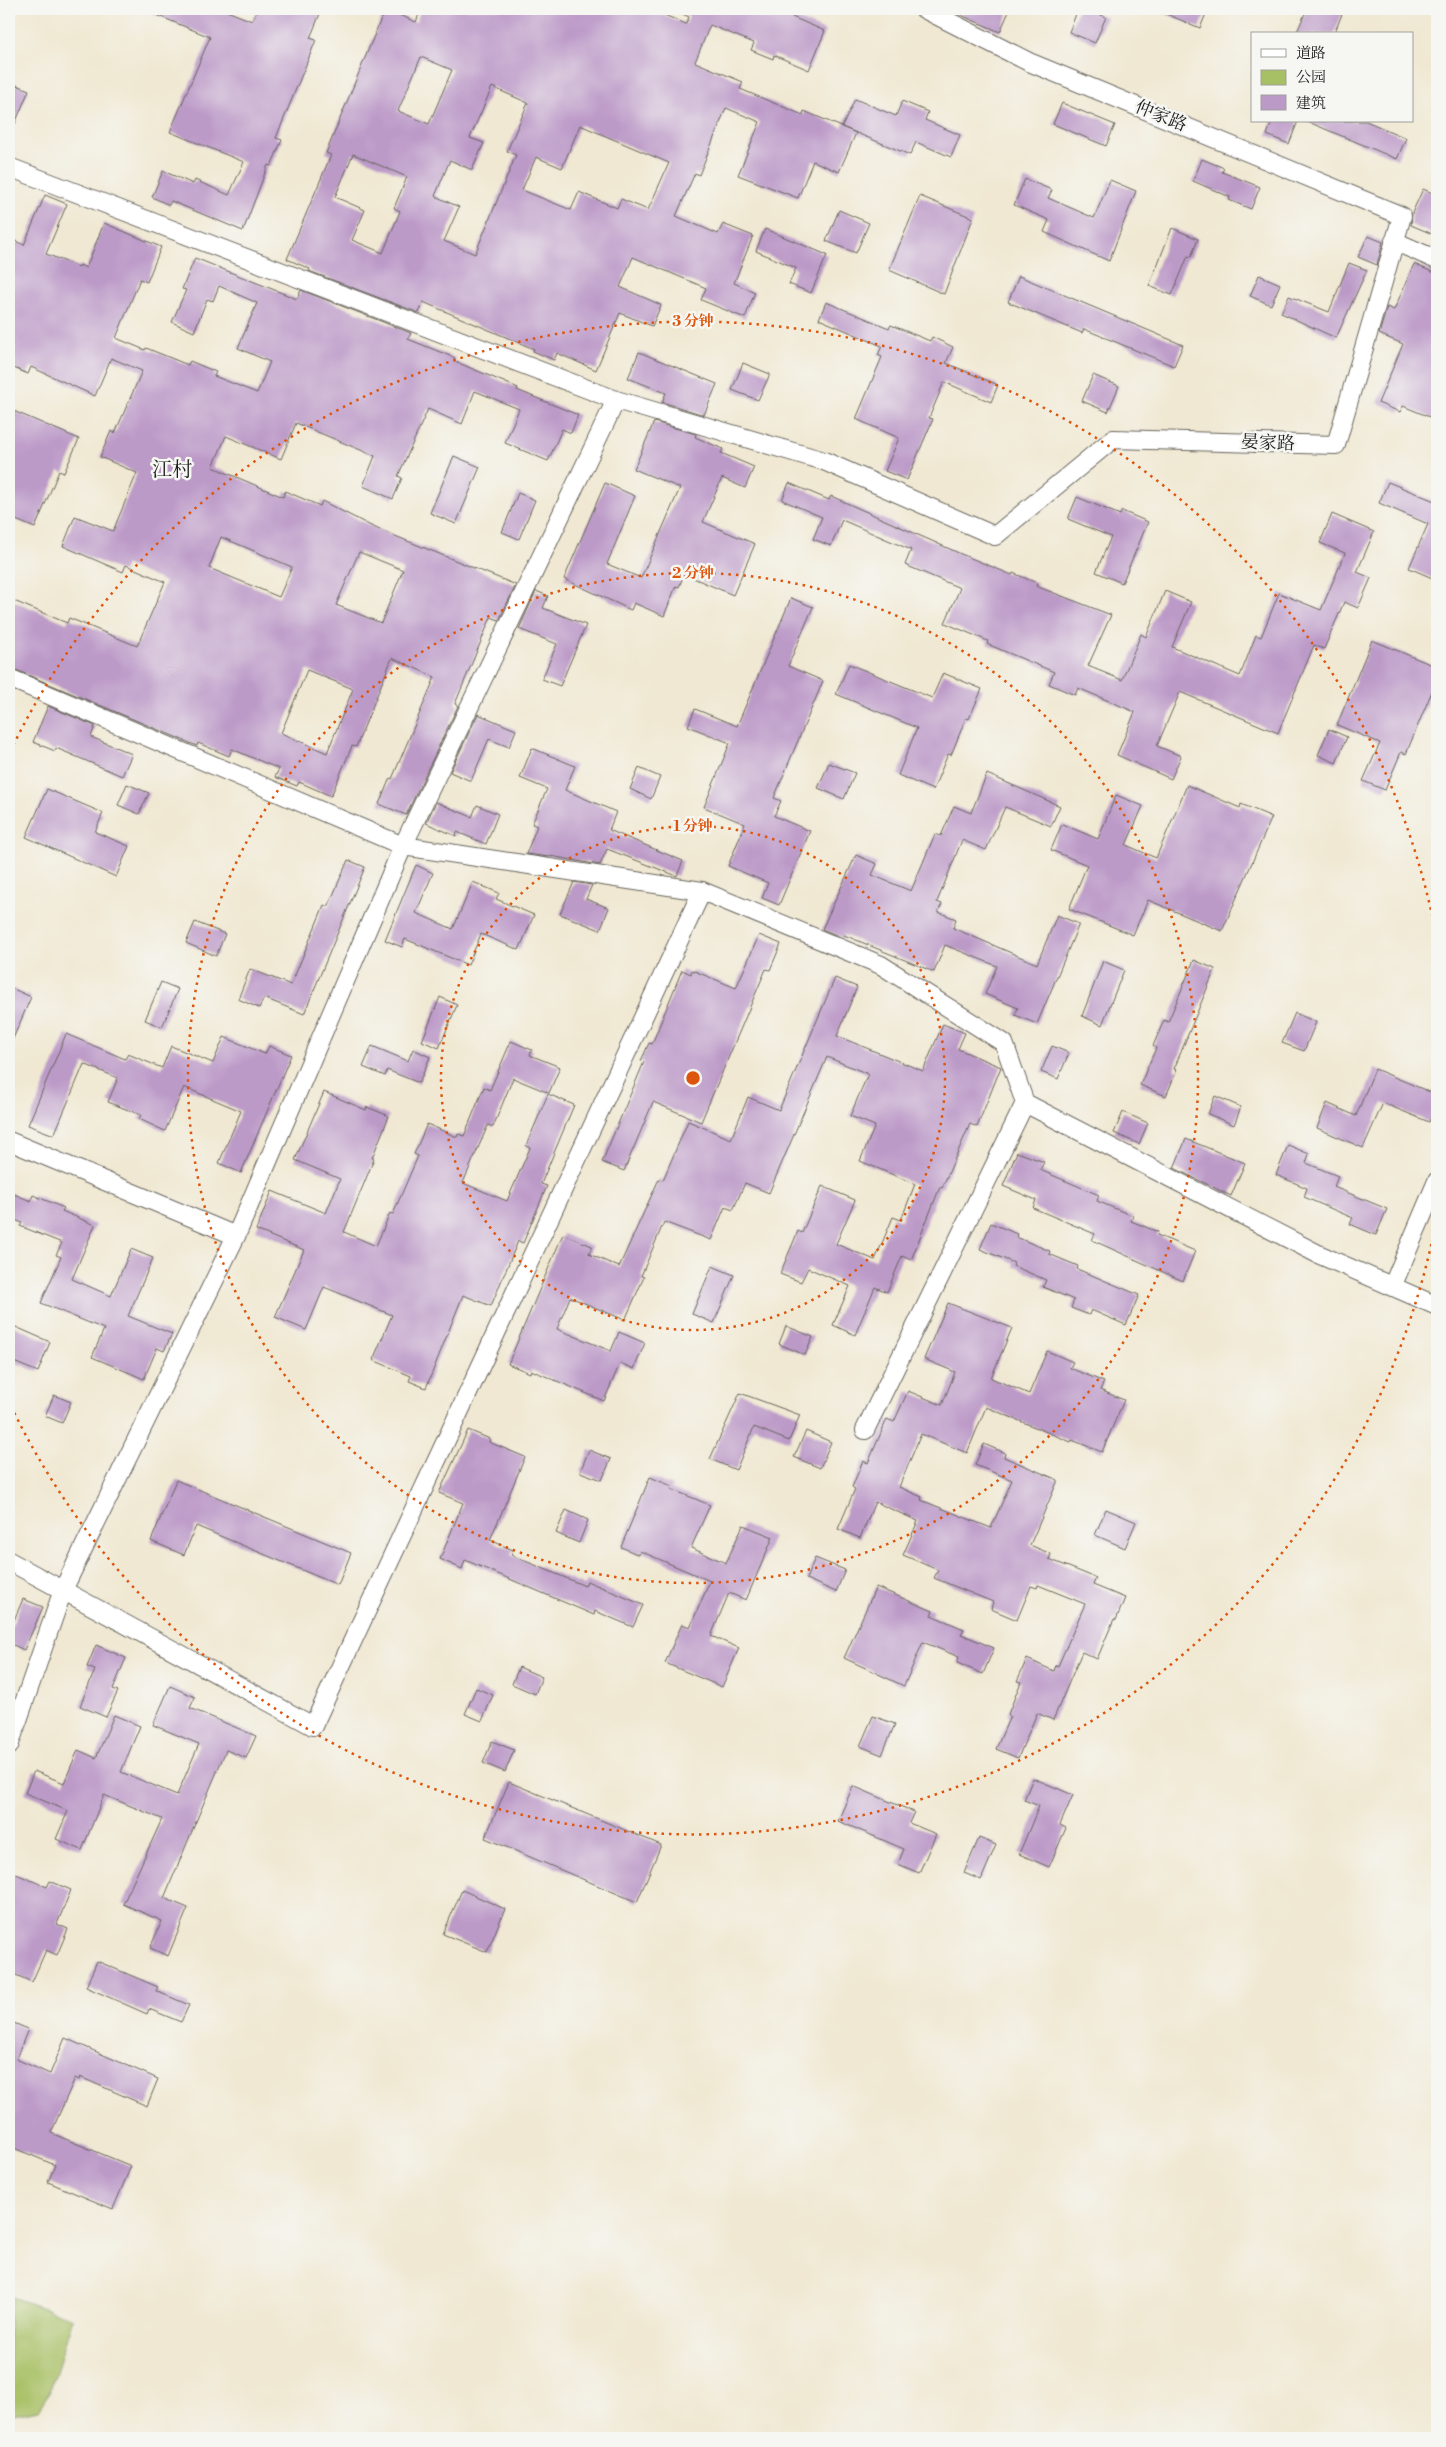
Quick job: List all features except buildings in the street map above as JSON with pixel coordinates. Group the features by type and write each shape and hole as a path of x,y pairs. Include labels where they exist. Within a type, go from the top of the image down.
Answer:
{"street":[{"name":"仲家路","path":"924,9 1029,62 1402,216"},
{"path":"9,167 616,400 403,846 236,1236 63,1590 9,1746"},
{"name":"晏家路","path":"616,400 824,461 995,536 1113,439 1336,445 1402,216"},
{"path":"1394,241 1437,260"},
{"path":"9,678 403,846 702,891 881,965 1004,1043 1025,1103 1318,1254 1437,1306"},
{"path":"9,1561 313,1726 702,891"},
{"path":"865,1430 1025,1103"},
{"path":"9,1141 236,1236"},
{"path":"1392,1287 1437,1182"}],"green space":[{"path":"9,2296 73,2318 50,2391 38,2410 9,2416"}],"district":[{"name":"江村","path":"172,470"}]}
